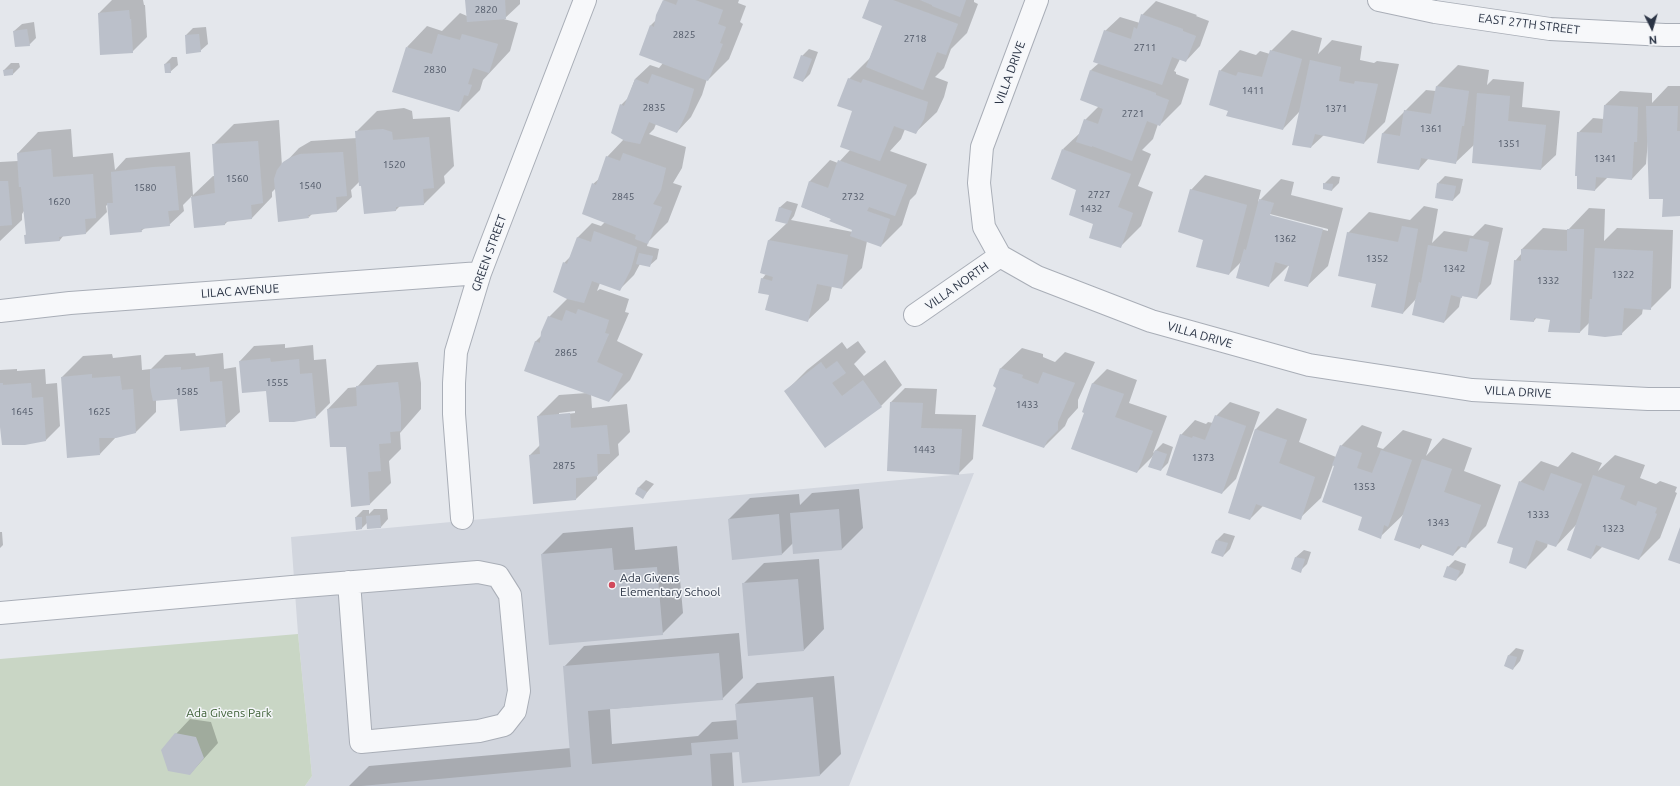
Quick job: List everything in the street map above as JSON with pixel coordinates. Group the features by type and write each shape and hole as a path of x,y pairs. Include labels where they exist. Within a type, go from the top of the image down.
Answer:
{"street":[{"name":"GREEN STREET","path":"462,518 454,414 456,352 480,273 585,0"},
{"name":"VILLA DRIVE","path":"1037,0 982,147 979,183 984,227 1000,256 1037,276 1151,321 1309,365 1472,390 1648,399 1680,399"},
{"name":"EAST 27TH STREET","path":"1379,0 1435,12 1550,29 1680,35"},
{"name":"VILLA NORTH","path":"915,315 1000,256"},
{"name":"LILAC AVENUE","path":"0,310 70,303 480,273"},
{"path":"0,613 349,582 478,572 498,576 510,595 520,691 515,711 504,725 479,731 361,742 349,582"}],"shaded area":[{"name":"Ada Givens Elementary School","path":"974,473 849,786 305,786 312,776 298,634 291,537"}],"green space":[{"name":"Ada Givens Park","path":"298,634 312,776 305,786 0,786 0,659"}],"building":[{"path":"465,0 505,0 506,19 467,22"},
{"path":"663,0 676,5 678,0 695,0 723,10 718,24 726,27 720,43 723,44 708,81 639,55 650,25 654,27 656,15"},
{"path":"869,0 893,0 958,24 946,55 937,52 923,90 866,67 882,26 862,18"},
{"path":"920,0 966,0 960,17"},
{"path":"129,10 133,53 100,55 98,13"},
{"path":"1141,14 1183,29 1183,31 1196,36 1186,62 1172,57 1162,85 1093,62 1104,30 1131,39 1134,27 1137,29"},
{"path":"27,29 30,46 15,47 13,31"},
{"path":"199,34 201,52 186,54 185,35"},
{"path":"438,34 460,40 462,34 498,44 489,73 473,68 468,84 472,85 468,96 464,95 459,112 392,92 406,47 432,54"},
{"path":"1270,50 1302,59 1283,130 1226,116 1228,111 1209,105 1219,70 1236,76 1238,72 1262,77"},
{"path":"801,55 812,59 803,82 793,78"},
{"path":"1310,60 1341,67 1339,81 1354,84 1355,81 1378,84 1364,144 1315,134 1311,148 1292,145"},
{"path":"170,63 171,73 165,73 164,64"},
{"path":"13,69 13,75 4,76 3,70"},
{"path":"1090,70 1156,93 1156,95 1169,100 1160,126 1147,121 1132,161 1092,146 1076,142 1084,119 1098,124 1103,109 1080,100"},
{"path":"652,74 694,89 688,110 677,133 649,122 640,144 625,141 611,133 620,104 624,106 635,79 648,84"},
{"path":"848,78 861,83 863,79 928,102 924,119 916,134 894,126 880,161 840,147 852,111 837,106"},
{"path":"1436,86 1469,91 1464,126 1462,126 1456,164 1421,158 1419,170 1377,163 1382,133 1400,136 1404,110 1431,114"},
{"path":"1477,93 1510,96 1508,121 1546,125 1541,170 1472,163"},
{"path":"1604,105 1638,107 1637,142 1634,142 1632,180 1596,177 1595,191 1577,189 1577,176 1575,176 1577,132 1602,133"},
{"path":"1646,106 1678,106 1677,131 1680,131 1680,216 1662,217 1663,199 1649,199"},
{"path":"383,129 392,132 393,140 429,137 434,188 423,189 424,205 396,207 396,211 364,214 361,186 359,186 355,131"},
{"path":"258,141 263,203 251,205 252,219 225,222 225,225 194,228 191,197 215,193 212,144"},
{"path":"51,149 53,177 93,174 96,218 85,219 86,234 59,237 60,241 25,244 24,235 26,235 21,187 19,187 17,153"},
{"path":"1062,149 1131,174 1118,207 1133,213 1121,248 1089,238 1093,224 1069,215 1076,190 1051,179"},
{"path":"343,152 347,196 336,197 337,212 308,215 309,218 278,222 274,179 277,170 283,162 300,154"},
{"path":"623,153 666,168 661,190 653,204 662,207 648,244 635,239 636,235 582,214 592,183 596,185 606,156 620,161"},
{"path":"838,160 907,185 895,216 869,207 867,211 890,219 881,247 850,236 852,230 829,221 831,219 801,207 809,181 828,188"},
{"path":"175,166 179,210 168,211 170,226 141,229 142,232 110,235 107,203 113,203 111,172"},
{"path":"0,181 8,181 12,225 0,226"},
{"path":"1323,183 1333,184 1332,191 1323,189"},
{"path":"1437,183 1456,186 1453,201 1435,198"},
{"path":"1190,189 1247,205 1229,275 1196,267 1203,240 1178,232"},
{"path":"1259,199 1274,203 1270,215 1323,229 1308,287 1284,281 1289,266 1275,262 1269,287 1236,278 1244,249 1246,250"},
{"path":"779,207 792,211 787,224 775,221"},
{"path":"1402,226 1418,229 1403,314 1371,307 1376,284 1338,276 1347,232 1398,242"},
{"path":"1567,229 1584,229 1580,333 1548,332 1550,320 1534,318 1534,322 1510,320 1514,260 1521,261 1521,249 1567,251"},
{"path":"594,231 637,247 631,269 620,291 592,281 584,303 567,299 553,292 563,262 567,264 577,237 591,242"},
{"path":"1470,238 1489,242 1477,299 1462,296 1462,298 1451,295 1444,323 1412,315 1419,282 1421,283 1428,245 1467,252"},
{"path":"768,240 848,255 842,289 817,284 808,322 765,310 769,295 758,293 761,278 772,281 773,277 760,273"},
{"path":"1595,248 1653,251 1651,310 1624,308 1622,335 1605,337 1588,335"},
{"path":"639,253 653,256 650,267 636,264"},
{"path":"578,309 609,320 605,333 609,334 597,362 623,374 609,402 524,371 535,341 540,343 541,332 548,316 562,321 566,310 576,314"},
{"path":"270,358 271,362 299,359 300,374 312,373 316,418 294,422 269,422 266,391 242,393 239,361"},
{"path":"837,361 846,373 832,383 842,396 863,380 882,407 825,448 784,391 821,362 826,369"},
{"path":"181,367 181,370 209,367 210,382 222,381 226,427 180,431 177,399 153,401 150,386 150,369"},
{"path":"1000,368 1023,375 1022,378 1038,384 1043,372 1075,383 1058,422 1058,430 1047,441 1044,448 982,426 996,388 993,386"},
{"path":"92,374 92,378 120,376 122,390 133,389 136,433 116,438 99,438 100,455 67,458 61,377"},
{"path":"398,382 401,405 401,431 390,432 391,443 379,444 381,471 368,472 370,505 351,507 346,447 330,447 327,409 357,406 356,386"},
{"path":"0,383 3,383 3,385 31,383 32,398 43,397 46,441 25,445 2,445 0,427"},
{"path":"1092,383 1124,394 1115,417 1153,431 1137,473 1071,449 1084,413 1082,412"},
{"path":"890,402 923,403 921,428 962,429 959,475 887,471"},
{"path":"570,413 571,428 607,425 610,454 597,454 598,476 576,478 576,500 533,504 529,455 540,454 537,416"},
{"path":"1215,415 1246,426 1222,494 1166,475 1180,434 1205,440"},
{"path":"1255,429 1287,440 1279,463 1315,477 1301,520 1256,504 1250,520 1228,513"},
{"path":"1340,445 1362,453 1357,468 1372,473 1381,450 1412,460 1388,527 1384,525 1381,539 1358,530 1362,517 1322,502 1334,466 1332,465"},
{"path":"1155,450 1167,454 1161,471 1148,467"},
{"path":"1422,459 1452,469 1444,492 1481,505 1466,548 1458,546 1453,556 1420,544 1420,549 1394,540"},
{"path":"1551,473 1582,484 1556,547 1536,540 1526,569 1509,563 1513,548 1497,543 1519,481 1544,491"},
{"path":"1593,475 1625,486 1620,499 1636,506 1638,501 1657,508 1655,513 1657,514 1639,560 1596,545 1591,559 1567,550"},
{"path":"638,487 647,492 643,499 635,494"},
{"path":"839,509 842,550 793,554 790,513"},
{"path":"779,514 782,555 732,560 728,519"},
{"path":"380,515 381,528 367,529 366,516"},
{"path":"355,517 362,517 362,529 356,530"},
{"path":"1680,527 1680,564 1668,560"},
{"path":"1216,540 1228,543 1223,557 1211,553"},
{"path":"612,548 614,570 657,567 663,635 549,645 541,554"},
{"path":"1295,557 1305,559 1301,573 1291,569"},
{"path":"1447,566 1460,571 1456,581 1443,577"},
{"path":"798,579 804,651 748,656 742,583"},
{"path":"719,653 723,700 588,711 592,764 692,755 691,743 738,739 735,704 813,697 820,776 742,783 739,752 710,754 712,786 361,786 571,767 563,666"},
{"path":"1508,655 1517,657 1513,670 1504,666"},
{"path":"175,733 196,737 204,758 190,775 168,771 161,750"}],"place":[{"name":"Ada Givens Elementary School","path":"612,585"}]}
